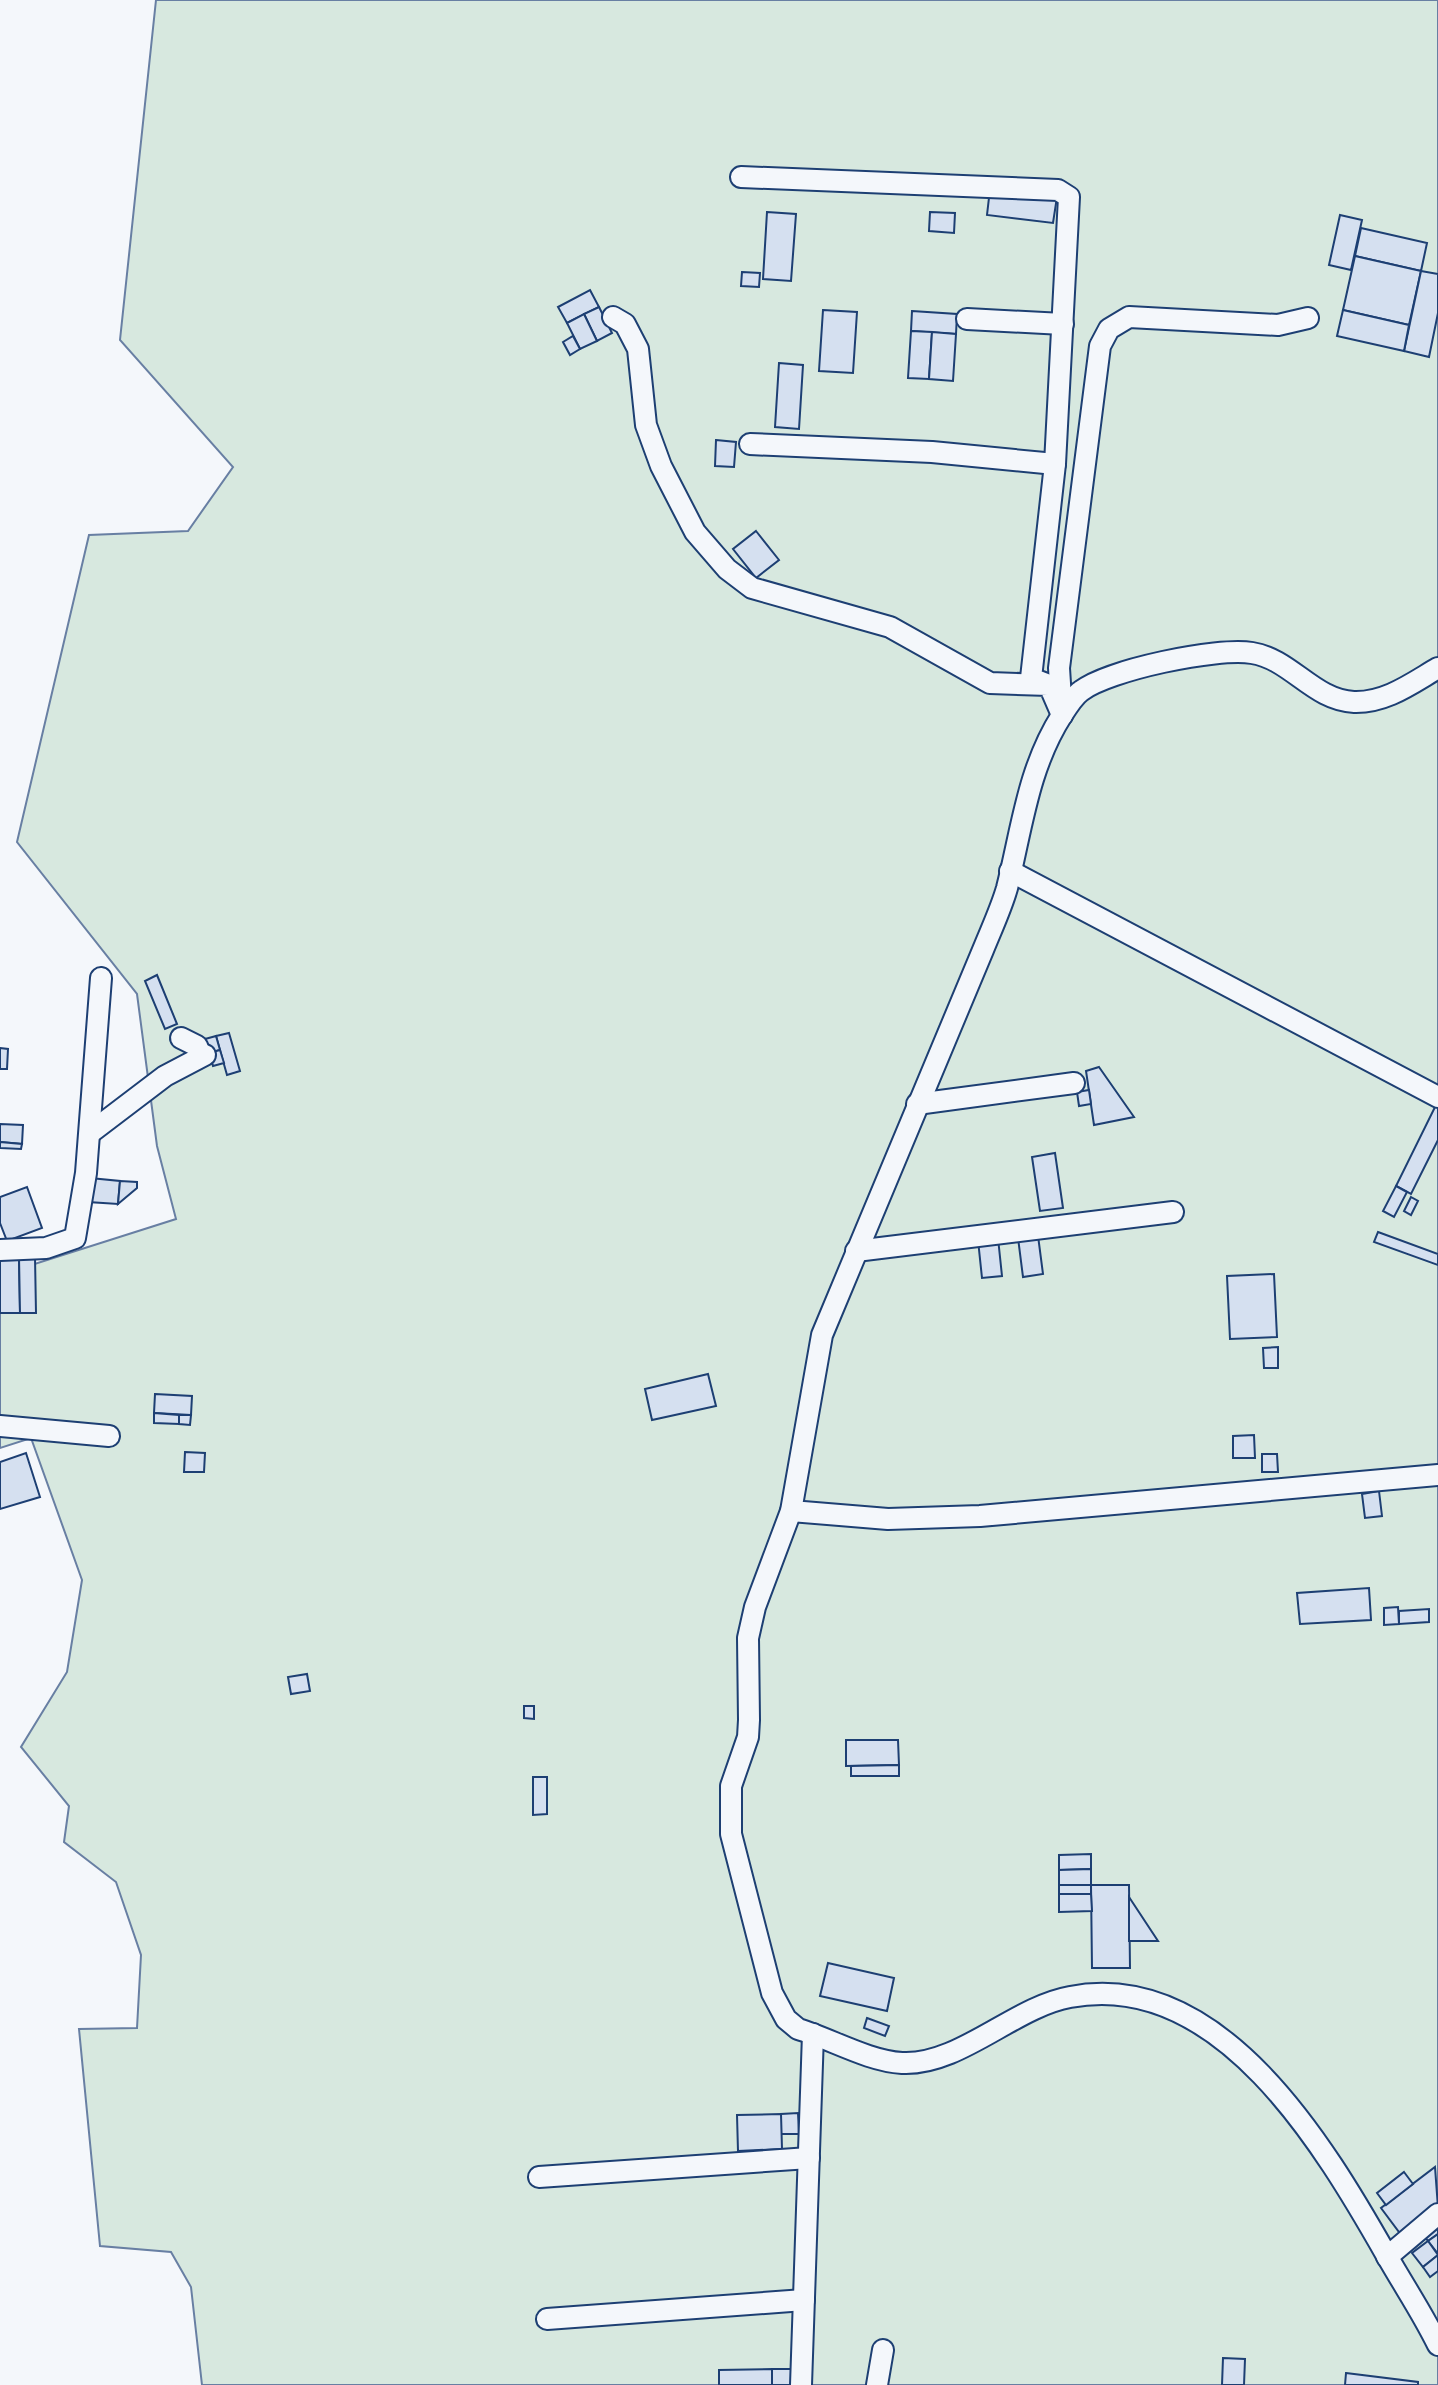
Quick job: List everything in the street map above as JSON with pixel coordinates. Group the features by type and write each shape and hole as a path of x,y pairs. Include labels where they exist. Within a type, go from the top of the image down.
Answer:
{"street":[{"path":"741,177 975,184 1065,193 1069,197 1055,464 1031,678 1049,685 1062,715"},
{"path":"613,317 625,324 638,349 646,425 661,466 695,532 727,569 752,588 890,627 990,683 1049,685"},
{"path":"1062,715 1059,668 1100,346 1109,329 1129,317 1278,325 1308,318"},
{"path":"967,319 1063,324"},
{"path":"750,444 932,452 1055,464"},
{"path":"1438,668 1397,692 1358,702 1320,693 1274,662 1253,653 1229,652 1172,661 1104,678 1079,692 1062,715 1032,776 1010,871 983,950 822,1335 791,1511 755,1607 748,1638 748,1737 731,1786 730,1815 742,1878 772,1993 786,2019 798,2029 904,2063 951,2051 1023,2013 1071,1997 1135,1995 1174,2008 1242,2059 1299,2114 1366,2215 1438,2345"},
{"path":"1010,871 1438,1097"},
{"path":"0,1250 46,1248 75,1238 90,1133 101,978"},
{"path":"90,1133 165,1076 203,1056 197,1046 181,1038"},
{"path":"917,1104 1074,1083"},
{"path":"856,1251 1173,1212"},
{"path":"0,1426 109,1436"},
{"path":"791,1511 888,1519 980,1516 1438,1475"},
{"path":"801,2385 813,2034"},
{"path":"539,2177 809,2158"},
{"path":"1387,2257 1438,2214"},
{"path":"547,2319 804,2300"},
{"path":"877,2385 883,2350"}],"shaded area":[{"path":"156,0 1438,0 1438,2385 202,2385 191,2287 171,2252 100,2246 79,2029 137,2028 141,1955 116,1882 64,1842 69,1806 21,1747 67,1672 82,1580 31,1438 0,1448 0,1275 176,1219 157,1146 137,994 17,842 89,535 188,531 233,467 120,340"}],"building":[{"path":"990,189 1057,197 1053,223 987,215"},
{"path":"767,212 796,214 791,281 763,279"},
{"path":"930,212 955,213 954,233 929,231"},
{"path":"1340,215 1362,220 1351,270 1329,265"},
{"path":"1361,228 1427,243 1421,271 1355,256"},
{"path":"1355,256 1421,271 1409,325 1343,310"},
{"path":"1421,271 1438,274 1438,313 1429,357 1404,351"},
{"path":"742,272 760,273 759,287 741,286"},
{"path":"590,290 599,307 567,323 558,307"},
{"path":"599,307 612,333 597,341 584,314"},
{"path":"823,310 857,312 853,373 819,371"},
{"path":"1343,310 1409,325 1404,351 1337,336"},
{"path":"912,311 957,314 956,334 911,331"},
{"path":"584,314 597,341 580,349 567,323"},
{"path":"911,331 932,332 929,379 908,378"},
{"path":"932,332 956,334 953,381 929,379"},
{"path":"573,336 580,349 570,355 563,342"},
{"path":"779,363 803,365 799,429 775,427"},
{"path":"716,440 736,442 734,467 715,466"},
{"path":"756,531 779,560 756,578 733,549"},
{"path":"157,975 177,1024 165,1029 145,981"},
{"path":"229,1033 240,1071 227,1075 216,1036"},
{"path":"216,1036 220,1050 209,1053 205,1039"},
{"path":"0,1048 8,1049 7,1069 0,1069"},
{"path":"220,1050 224,1063 213,1066 209,1053"},
{"path":"1099,1067 1134,1117 1094,1125 1086,1071"},
{"path":"1089,1090 1091,1104 1079,1106 1077,1092"},
{"path":"1438,1101 1438,1140 1411,1194 1396,1186"},
{"path":"0,1124 23,1125 22,1144 0,1142"},
{"path":"0,1142 22,1144 21,1149 0,1148"},
{"path":"1055,1153 1063,1208 1040,1211 1032,1157"},
{"path":"90,1178 120,1181 118,1204 88,1202"},
{"path":"120,1181 137,1182 137,1188 118,1204"},
{"path":"1396,1186 1407,1192 1394,1217 1383,1211"},
{"path":"27,1187 42,1228 7,1241 0,1223 0,1197"},
{"path":"1411,1197 1418,1201 1411,1215 1404,1211"},
{"path":"1037,1228 1043,1274 1023,1277 1017,1230"},
{"path":"1378,1232 1438,1254 1438,1265 1374,1242"},
{"path":"998,1238 1002,1276 982,1278 978,1240"},
{"path":"0,1257 19,1257 20,1313 0,1313"},
{"path":"19,1257 35,1257 36,1313 20,1313"},
{"path":"1274,1274 1277,1337 1230,1339 1227,1276"},
{"path":"1278,1347 1278,1368 1264,1368 1263,1348"},
{"path":"708,1374 716,1406 652,1420 645,1389"},
{"path":"155,1394 192,1396 191,1415 154,1413"},
{"path":"154,1413 179,1415 179,1424 154,1423"},
{"path":"179,1415 191,1415 190,1425 179,1424"},
{"path":"1254,1435 1255,1458 1233,1458 1233,1436"},
{"path":"185,1452 205,1453 204,1472 184,1472"},
{"path":"26,1453 40,1497 0,1509 0,1462"},
{"path":"1262,1454 1277,1454 1278,1472 1262,1472"},
{"path":"1379,1491 1382,1516 1365,1518 1362,1494"},
{"path":"1369,1588 1371,1620 1300,1624 1297,1593"},
{"path":"1398,1607 1399,1624 1384,1625 1384,1608"},
{"path":"1429,1609 1429,1622 1399,1624 1399,1611"},
{"path":"307,1674 310,1691 291,1694 288,1677"},
{"path":"524,1706 534,1706 534,1719 524,1718"},
{"path":"846,1740 898,1740 899,1765 846,1766"},
{"path":"899,1765 899,1776 851,1776 851,1766"},
{"path":"533,1777 547,1777 547,1814 533,1815"},
{"path":"1091,1854 1091,1869 1059,1870 1059,1855"},
{"path":"1091,1869 1091,1885 1059,1885 1059,1870"},
{"path":"1059,1885 1091,1885 1091,1894 1059,1894"},
{"path":"1091,1885 1129,1885 1130,1968 1092,1968"},
{"path":"1059,1894 1091,1894 1092,1911 1059,1912"},
{"path":"1129,1897 1158,1941 1129,1941"},
{"path":"828,1963 894,1978 887,2011 820,1996"},
{"path":"867,2018 889,2026 885,2036 864,2028"},
{"path":"798,2113 799,2134 781,2134 781,2114"},
{"path":"781,2114 782,2149 738,2151 737,2115"},
{"path":"1435,2167 1438,2208 1402,2236 1381,2208"},
{"path":"1404,2172 1413,2184 1386,2205 1377,2193"},
{"path":"1438,2220 1438,2234 1428,2241 1422,2233"},
{"path":"1438,2234 1438,2254 1428,2241"},
{"path":"1428,2241 1438,2255 1423,2267 1412,2253"},
{"path":"1438,2255 1438,2271 1430,2277 1423,2267"},
{"path":"1223,2358 1245,2359 1244,2385 1222,2385"},
{"path":"772,2369 791,2369 791,2385 772,2385"},
{"path":"772,2369 772,2385 719,2385 719,2370"},
{"path":"1346,2373 1418,2382 1418,2385 1345,2385"}]}
